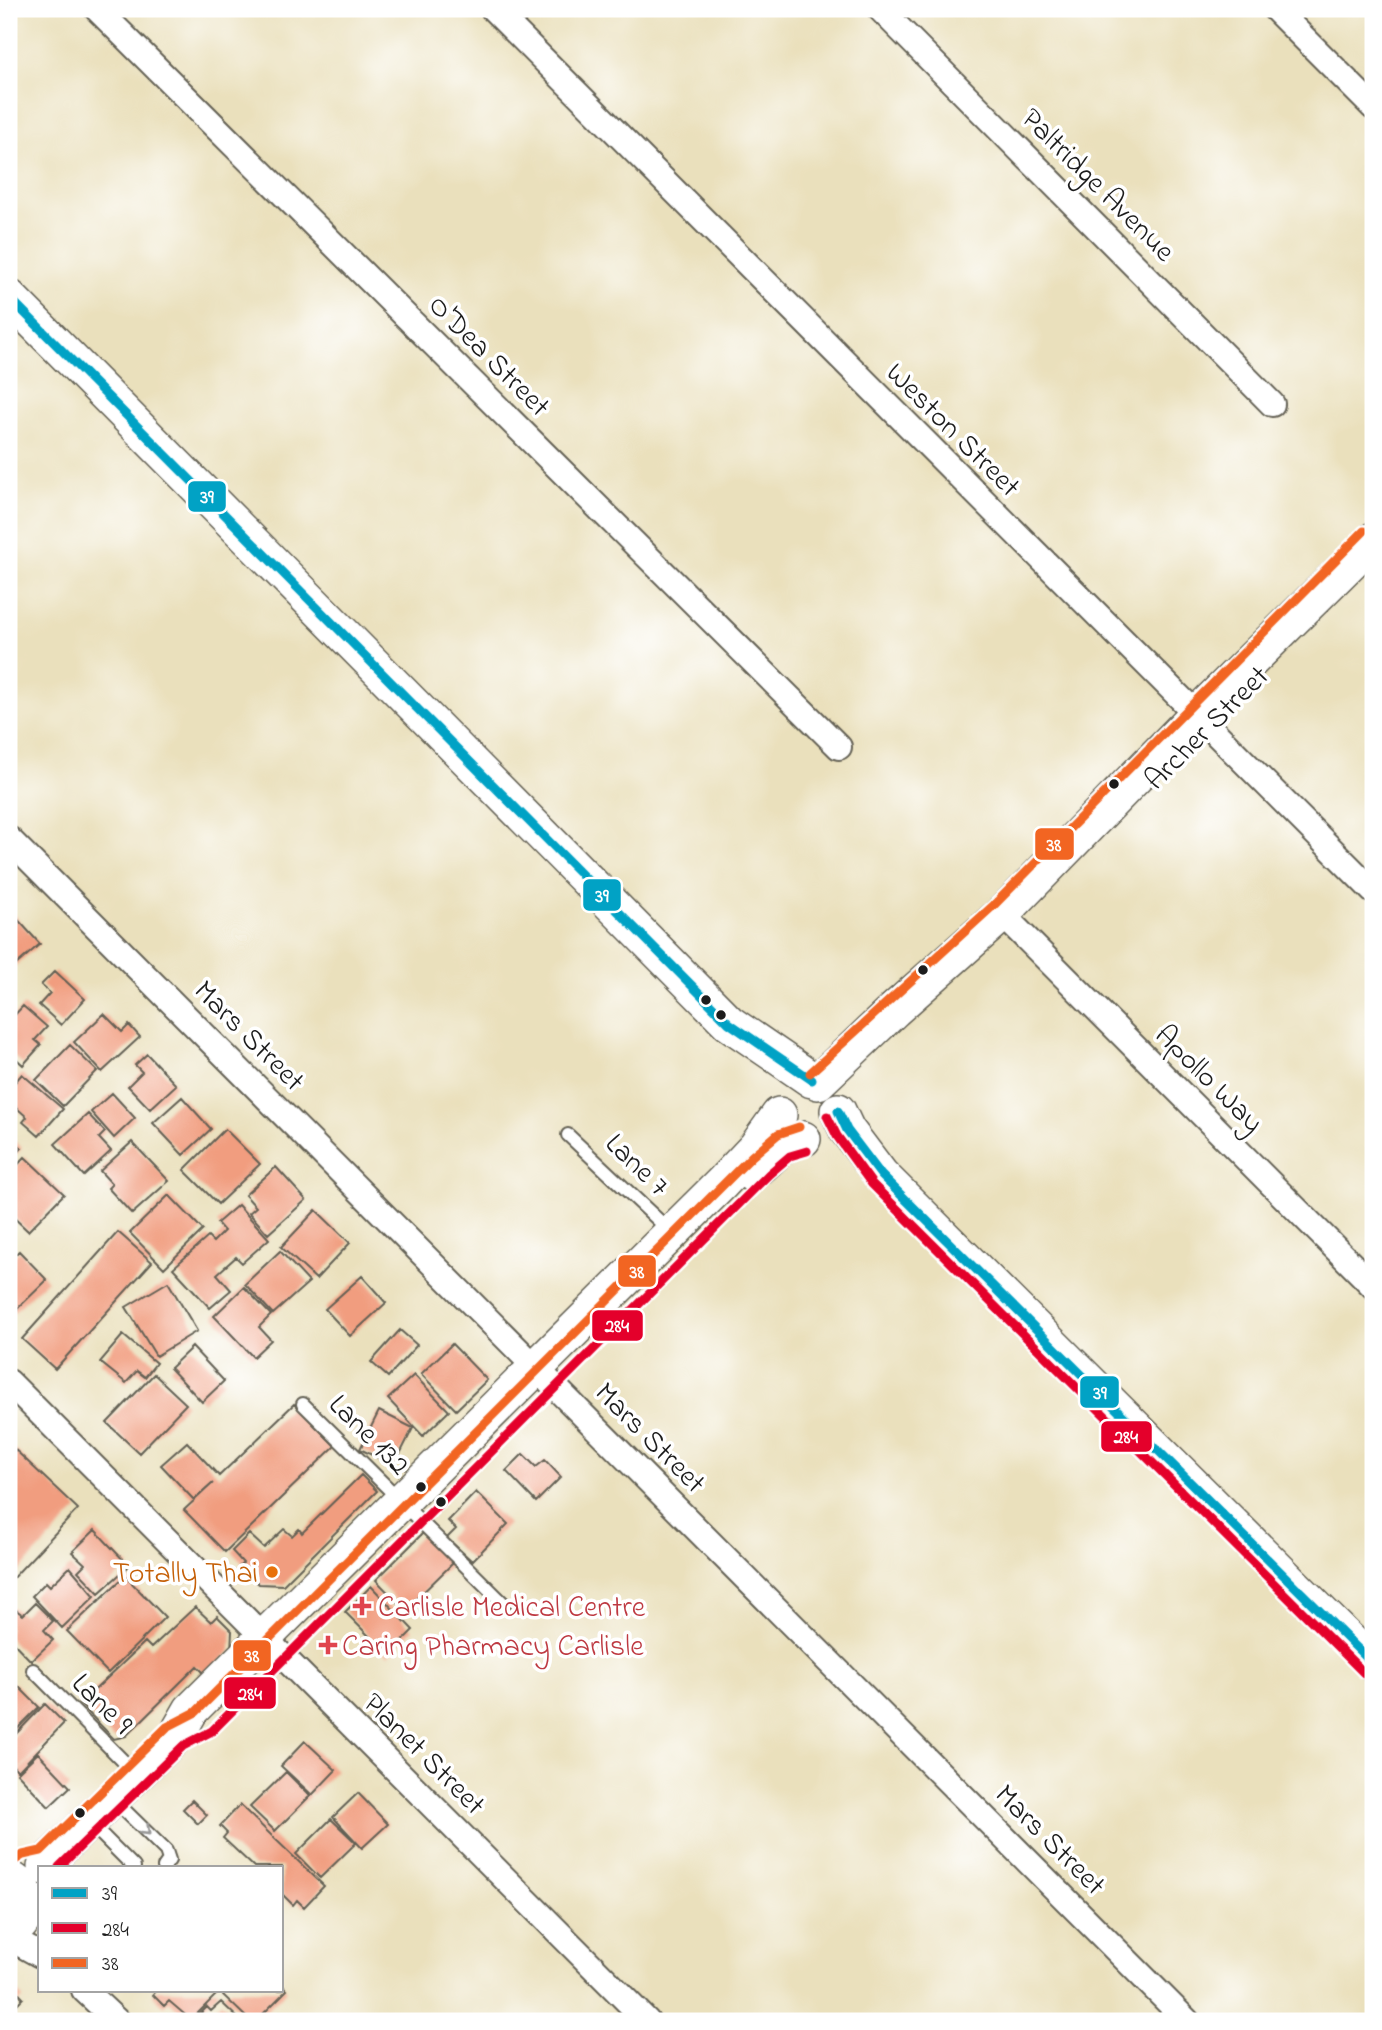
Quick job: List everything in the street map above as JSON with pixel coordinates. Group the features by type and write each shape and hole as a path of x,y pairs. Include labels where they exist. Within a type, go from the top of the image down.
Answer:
{"main road":[{"path":"9,297 729,1023 827,1095 847,1130 881,1175 1373,1664"},
{"name":"Archer Street","path":"827,1095 894,1010 1007,918 1201,721 1373,540"},
{"name":"Archer Street","path":"1201,721 1373,561"},
{"path":"729,1023 794,1123 881,1175"},
{"path":"52,1866 100,1810 176,1735 203,1722 271,1642 542,1371 784,1145 794,1123 793,1084 827,1095"},
{"path":"542,1371 671,1232 756,1147 794,1123 831,1129 827,1095"},
{"path":"26,1897 38,1883"}],"street":[{"name":"O'Dea Street","path":"97,9 839,747"},
{"name":"Weston Street","path":"493,9 1373,891"},
{"name":"Paltridge Avenue","path":"880,9 1272,404"},
{"path":"1275,9 1373,107"},
{"name":"Mars Street","path":"9,839 1187,2021"},
{"name":"Apollo Way","path":"1007,918 1373,1286"},
{"name":"Planet Street","path":"9,1382 647,2021"},
{"path":"26,1897 22,1945 38,1954"},
{"path":"86,1992 117,2021"}],"lane":[{"name":"Lane 7","path":"568,1135 671,1232"},
{"name":"Lane 132","path":"303,1404 504,1604"},
{"name":"Lane 9","path":"33,1670 136,1774"},
{"path":"100,1810 133,1866"},
{"path":"100,1810 166,1851 169,1860 165,1866"}],"building":[{"path":"11,912 40,944 9,971 9,914"},
{"path":"55,971 85,999 61,1025 39,1005 50,993 41,985"},
{"path":"23,1006 47,1027 35,1040 41,1045 23,1065 9,1052 9,1021"},
{"path":"104,1014 122,1032 129,1025 140,1037 102,1072 74,1042"},
{"path":"70,1045 97,1071 63,1106 36,1080"},
{"path":"147,1054 176,1085 150,1109 128,1086 142,1072 135,1065"},
{"path":"22,1074 63,1109 39,1136 23,1122 27,1117 9,1101 9,1089"},
{"path":"112,1093 135,1118 114,1138 91,1112"},
{"path":"182,1097 211,1129 183,1155 153,1123"},
{"path":"88,1114 105,1132 99,1138 111,1151 84,1176 55,1144"},
{"path":"9,1123 15,1129 9,1136"},
{"path":"225,1129 260,1164 218,1204 184,1170"},
{"path":"9,1136 22,1148 9,1162"},
{"path":"132,1142 169,1181 132,1214 108,1188 112,1184 100,1171"},
{"path":"25,1157 64,1194 28,1231 9,1213 9,1174"},
{"path":"276,1167 306,1200 268,1234 249,1213 256,1207 245,1195"},
{"path":"169,1195 203,1230 164,1268 130,1233"},
{"path":"238,1205 269,1239 242,1263 236,1257 217,1274 231,1290 210,1308 173,1268 208,1237 213,1242 224,1231 217,1223"},
{"path":"316,1210 350,1243 316,1279 281,1247"},
{"path":"118,1232 152,1262 55,1369 22,1339"},
{"path":"19,1251 47,1280 9,1317 9,1260"},
{"path":"280,1251 309,1282 273,1314 245,1284"},
{"path":"362,1276 386,1303 350,1336 325,1309"},
{"path":"168,1282 197,1331 156,1356 126,1307"},
{"path":"244,1287 271,1315 259,1327 271,1340 253,1357 214,1316"},
{"path":"400,1330 417,1345 388,1377 371,1362"},
{"path":"123,1335 156,1363 145,1377 137,1371 126,1383 100,1362"},
{"path":"452,1344 487,1380 456,1410 421,1374"},
{"path":"192,1347 224,1381 202,1402 170,1368"},
{"path":"154,1374 186,1404 139,1453 107,1423"},
{"path":"414,1375 449,1411 423,1436 388,1399"},
{"path":"294,1404 335,1446 225,1552 184,1510 213,1483 194,1500 161,1465 187,1442 219,1476"},
{"path":"379,1411 413,1428 394,1466 360,1449"},
{"path":"9,1444 78,1509 9,1582"},
{"path":"523,1454 536,1467 545,1460 561,1477 536,1502 506,1471"},
{"path":"361,1475 377,1491 283,1585 259,1584 240,1566 243,1563 232,1551 249,1534 264,1548 284,1529 292,1536 299,1529 302,1533"},
{"path":"476,1492 508,1524 472,1561 447,1538 456,1529 448,1521"},
{"path":"95,1530 129,1566 99,1593 78,1571 85,1564 72,1552"},
{"path":"423,1533 453,1563 405,1610 376,1580"},
{"path":"70,1567 95,1596 62,1628 32,1596 46,1582 50,1586"},
{"path":"125,1576 165,1617 108,1673 67,1631"},
{"path":"371,1586 413,1630 388,1655 345,1612"},
{"path":"35,1603 53,1621 44,1630 53,1640 31,1661 9,1638 9,1605 23,1615"},
{"path":"195,1607 211,1622 217,1616 232,1631 231,1651 206,1675 197,1666 126,1736 114,1739 80,1704 145,1642 151,1648"},
{"path":"15,1683 39,1707 9,1737 9,1689"},
{"path":"45,1704 64,1723 18,1771 9,1762 9,1741"},
{"path":"305,1741 336,1770 312,1795 281,1766"},
{"path":"38,1753 70,1787 49,1807 17,1773"},
{"path":"286,1772 310,1796 275,1831 250,1807"},
{"path":"358,1793 388,1824 362,1848 333,1817"},
{"path":"192,1800 207,1815 198,1824 183,1809"},
{"path":"240,1805 324,1886 304,1907 297,1900 293,1905 284,1896 284,1866 253,1866 223,1838 227,1833 220,1826"},
{"path":"331,1819 356,1843 320,1878 296,1854"},
{"path":"9,1983 23,1998 9,2012"},
{"path":"284,1987 287,1990 256,2021 250,2021 223,1995 225,1992 284,1992"},
{"path":"155,1992 219,1992 191,2020 169,2001 164,2006 153,1995"},
{"path":"221,2002 241,2021 193,2021 207,2007 211,2011"}],"transit line":[{"name":"39","path":"9,297 729,1023 812,1080"},
{"name":"38","path":"810,1073 994,905 1364,531"},
{"name":"39","path":"838,1111 847,1130 881,1175 1373,1664"},
{"name":"284","path":"827,1116 837,1136 872,1184 1364,1673"},
{"name":"38","path":"9,1864 23,1855 41,1851 167,1727 196,1712 752,1156 778,1134 799,1127"},
{"name":"284","path":"60,1866 183,1746 212,1731 769,1174 790,1156 807,1151"}],"place":[{"name":"Totally Thai","path":"272,1572"},
{"name":"Carlisle Medical Centre","path":"362,1606"},
{"name":"Caring Pharmacy Carlisle","path":"328,1645"}]}
